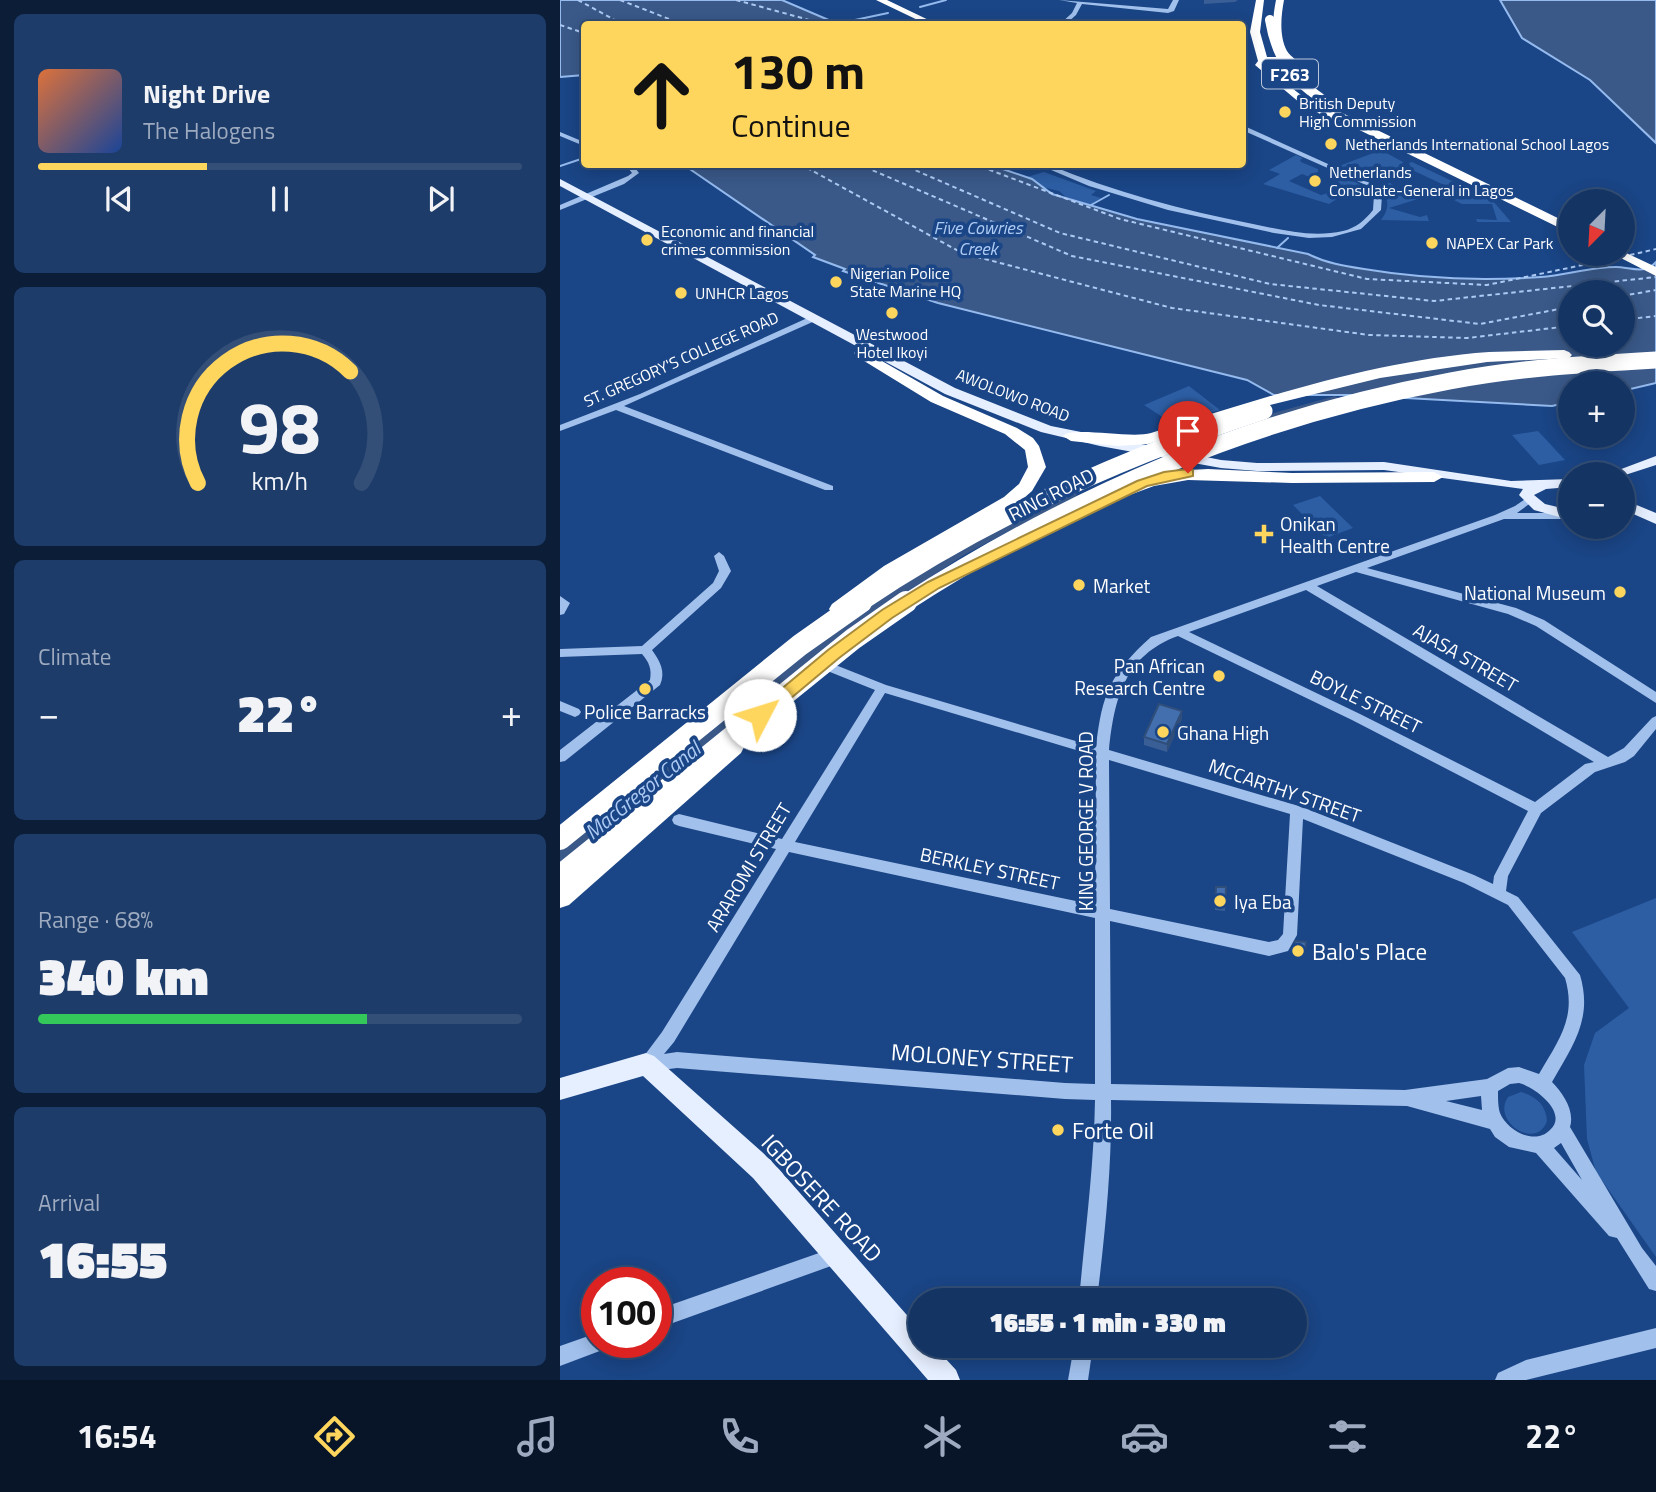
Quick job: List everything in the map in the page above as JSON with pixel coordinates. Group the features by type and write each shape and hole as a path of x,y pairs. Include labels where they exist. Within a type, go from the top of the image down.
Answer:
{"highway":[{"path":"872,0 917,21"},
{"path":"880,0 926,21"},
{"path":"1260,0 1255,32 1264,66 1282,85 1313,106 1403,151 1424,154"},
{"name":"F263","path":"1266,0 1266,20 1287,70 1331,109 1558,215"},
{"path":"1278,0 1279,35 1284,55 1294,65 1301,79 1330,99 1418,144 1424,154"},
{"path":"1266,20 1278,0"},
{"path":"1249,66 1264,66 1276,59 1294,65"},
{"name":"F263","path":"1424,154 1558,223"},
{"path":"1635,252 1656,260"},
{"path":"1635,257 1656,272"},
{"name":"RING ROAD","path":"1635,352 1656,351"},
{"path":"822,629 836,612 891,570 998,509 1031,481 1037,467 1033,450 1027,442 1011,431 964,412 897,377 861,353"},
{"path":"1071,436 1132,441 1163,436 1297,393 1414,366 1516,355 1558,355"},
{"name":"RING ROAD","path":"560,839 822,629 905,574 1010,516 1098,473 1196,433 1261,411 1385,380 1558,356"},
{"name":"RING ROAD","path":"560,876 887,614 1002,543 1093,495 1200,448 1268,424 1381,394 1438,382 1560,367 1656,360"},
{"path":"933,585 1007,551 1070,517 1164,476 1188,473 1295,478 1434,477"},
{"path":"560,897 707,772 760,715"}],"main road":[{"name":"AWOLOWO ROAD","path":"560,184 648,238 950,391 1023,421 1071,436 1135,450 1257,472 1372,471 1434,477 1527,497 1545,509 1558,512"},
{"name":"AWOLOWO ROAD","path":"811,319 861,353 964,406 1010,424 1064,440 1135,450"},
{"path":"1635,468 1656,460"},
{"name":"AWOLOWO ROAD","path":"1188,461 1257,467 1384,466 1511,485 1558,484"},
{"path":"1527,497 1529,490 1543,485"},
{"path":"1635,510 1656,521"},
{"path":"1635,519 1656,521"},
{"name":"MOLONEY STREET","path":"560,1089 646,1065"},
{"name":"IGBOSERE ROAD","path":"646,1065 762,1169 946,1380"}],"street":[{"path":"1062,0 1168,10 1172,10 1176,0"},
{"path":"1066,21 1074,14 1080,2"},
{"path":"1051,168 1145,202 1282,232 1316,236 1343,233 1360,227 1377,210 1380,200 1368,184 1246,129"},
{"path":"560,134 581,143"},
{"path":"560,208 633,177 635,170 633,168"},
{"name":"ST. GREGORY'S COLLEGE ROAD","path":"560,428 617,407 811,319"},
{"path":"617,407 829,488"},
{"path":"1499,517 1519,508 1527,497"},
{"path":"1499,517 1558,515"},
{"name":"KING GEORGE V ROAD","path":"1089,1288 1098,1212 1103,1092 1102,752 1111,693 1124,669 1155,640 1499,517"},
{"path":"560,653 645,650 717,585 725,571 719,556"},
{"path":"1359,569 1385,579 1512,611 1540,623 1656,698"},
{"name":"AJASA STREET","path":"1306,585 1607,763"},
{"path":"560,600 564,603 560,611"},
{"name":"BOYLE STREET","path":"1177,631 1356,717 1536,809"},
{"path":"560,757 656,682 656,665 645,650"},
{"name":"MCCARTHY STREET","path":"834,669 882,688 1297,811 1499,892 1513,901 1572,975 1578,989 1580,1004 1575,1025 1542,1084"},
{"name":"ARAROMI STREET","path":"646,1065 668,1037 783,845 882,688"},
{"path":"560,706 575,712"},
{"path":"1499,892 1501,876 1536,809 1590,768 1629,752 1656,720"},
{"name":"BERKLEY STREET","path":"679,820 783,845 1104,911 1269,949 1283,946 1290,935 1297,811"},
{"name":"MOLONEY STREET","path":"646,1065 677,1060 1103,1092 1405,1098 1489,1087"},
{"path":"1519,1075 1542,1084 1560,1105 1562,1129 1556,1139 1541,1146 1523,1146 1511,1140 1493,1121 1488,1098 1489,1087 1507,1076 1519,1075"},
{"name":"MOLONEY STREET","path":"1405,1098 1493,1121"},
{"path":"1562,1129 1636,1254 1656,1282"},
{"path":"1541,1146 1636,1254"},
{"path":"672,1314 839,1255"},
{"path":"1505,1380 1526,1370 1656,1338"},
{"path":"560,1356 581,1348"},
{"path":"1079,1380 1082,1358"}],"shaded area":[{"path":"1381,150 1403,162 1401,169 1366,178 1339,166"},
{"path":"1296,155 1303,158 1301,162 1318,169 1318,172 1310,174 1312,178 1302,174 1289,181 1321,195 1339,190 1329,186 1338,183 1337,173 1369,192 1354,188 1329,204 1263,184 1280,174 1269,170"},
{"path":"1412,162 1492,200 1511,222 1477,222 1476,219 1497,220 1492,204 1462,204 1454,200 1459,198 1439,188 1444,185 1412,170 1409,163"},
{"path":"1044,172 1096,191 1091,195 1101,198 1090,205 1066,197 1059,191 1042,187 1027,177"},
{"path":"1390,183 1418,199 1389,208 1420,217 1427,215 1429,221 1381,220 1387,202 1377,186"},
{"path":"1189,386 1220,410 1173,424 1144,405"},
{"path":"1538,431 1565,460 1539,465 1512,435"},
{"path":"1320,496 1353,528 1326,538 1293,505"},
{"path":"1656,898 1656,1257 1596,1172 1587,1139 1584,1065 1595,1033 1629,1008 1572,932"},
{"path":"1521,1092 1536,1099 1545,1110 1547,1121 1542,1130 1526,1133 1517,1130 1506,1116 1504,1106 1508,1097"}],"water":[{"path":"560,0 782,0 831,21 581,21 581,75 560,77"},
{"path":"1500,0 1656,0 1656,143 1590,80 1522,38"},
{"name":"Five Cowries Creek","path":"688,168 1000,168 1032,179 1052,194 1137,219 1308,254 1342,265 1408,275 1475,279 1519,278 1607,267 1642,269 1656,262 1656,383 1635,388 1635,371 1558,371 1558,405 1552,406 1350,395 1274,395 1247,380 938,303 843,271 845,269 813,257 815,255"}],"building":[{"name":"Ghana High","path":"1159,704 1182,711 1167,744 1144,737"},
{"name":"Iya Eba","path":"1216,887 1226,887 1225,907 1215,906"},
{"path":"1295,941 1306,942 1305,953 1293,953"}],"waterway":[{"path":"920,7 946,0"},
{"path":"850,21 888,13"},
{"path":"560,166 581,159"},
{"path":"1091,205 1109,195"},
{"path":"1277,248 1288,238"},
{"name":"MacGregor Canal","path":"1255,421 1335,399"},
{"name":"MacGregor Canal","path":"560,857 853,623 960,553 1072,494"}],"ferry route":[{"path":"578,0 616,21"},
{"path":"620,0 674,21"},
{"path":"736,0 813,21"},
{"path":"560,25 581,32"},
{"path":"807,168 962,253 1172,308 1369,335 1467,338 1558,327"},
{"path":"867,168 1072,256 1319,305 1480,324 1558,309"},
{"path":"910,168 1060,233 1270,284 1434,301 1656,277"},
{"path":"985,168 1120,219 1367,279 1487,285 1578,266"},
{"path":"1635,254 1656,249"},
{"path":"1635,294 1656,290"},
{"path":"1635,318 1656,316"}],"place":[{"name":"British Deputy High Commission","path":"1285,112"},
{"name":"Netherlands International School Lagos","path":"1331,144"},
{"name":"Netherlands Consulate-General in Lagos","path":"1315,181"},
{"name":"Economic and financial crimes commission","path":"647,240"},
{"name":"NAPEX Car Park","path":"1432,243"},
{"name":"Nigerian Police State Marine HQ","path":"836,282"},
{"name":"UNHCR Lagos","path":"681,293"},
{"name":"Westwood Hotel Ikoyi","path":"892,313"},
{"name":"Onikan Health Centre","path":"1264,534"},
{"name":"Market","path":"1079,585"},
{"name":"National Museum","path":"1620,592"},
{"name":"Pan African Research Centre","path":"1219,676"},
{"name":"Police Barracks","path":"645,689"},
{"name":"Ghana High","path":"1163,732"},
{"name":"Iya Eba","path":"1220,901"},
{"name":"Balo's Place","path":"1298,951"},
{"name":"Forte Oil","path":"1058,1130"}],"route":[{"path":"760,715 833,654 887,614 933,585 1142,484 1164,476 1188,473"}]}
